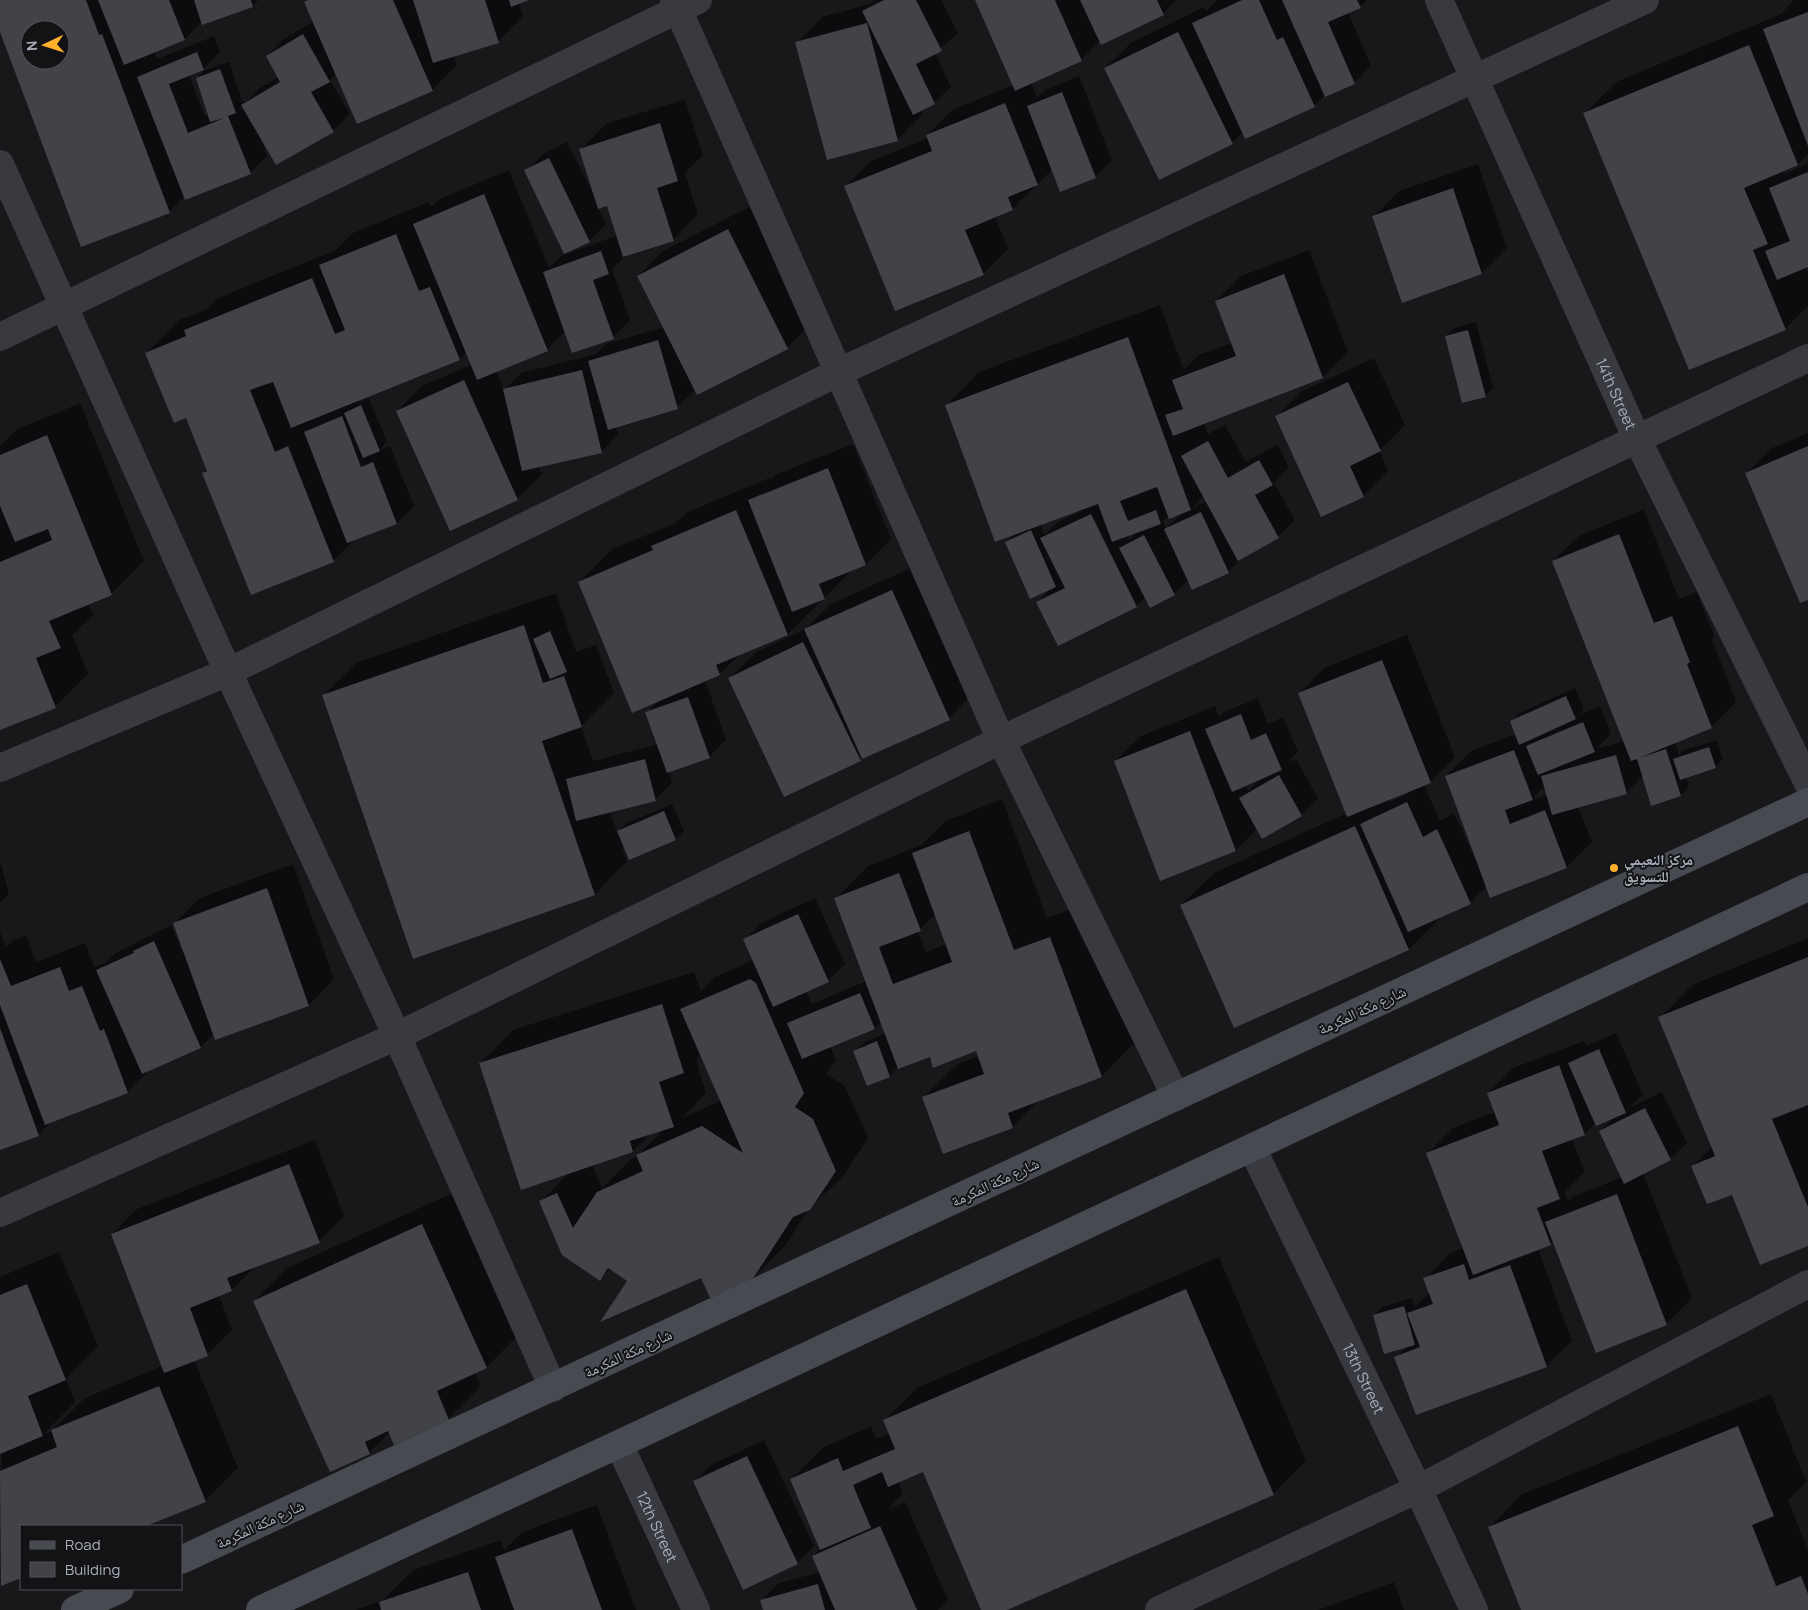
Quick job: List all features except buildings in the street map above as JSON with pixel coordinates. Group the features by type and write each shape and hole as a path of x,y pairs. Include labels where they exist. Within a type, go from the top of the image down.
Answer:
{"main road":[{"name":"شارع مكة المكرمة","path":"182,1560 1808,802"},
{"path":"260,1610 1808,888"},
{"path":"75,1610 118,1590"}],"street":[{"name":"14th Street","path":"1438,0 1637,440 1808,783"},
{"path":"0,768 228,672 839,372 1645,0"},
{"path":"0,337 683,3 839,372 1001,740 1176,1097"},
{"path":"0,164 228,672 397,1036 553,1388"},
{"path":"0,1213 397,1036 1001,740 1808,358"},
{"name":"13th Street","path":"1252,1148 1418,1489 1474,1610"},
{"path":"1159,1610 1418,1489 1808,1284"},
{"name":"12th Street","path":"619,1444 696,1610"}],"place":[{"name":"مركز النعيمي للتسويق","path":"1614,868"}]}
